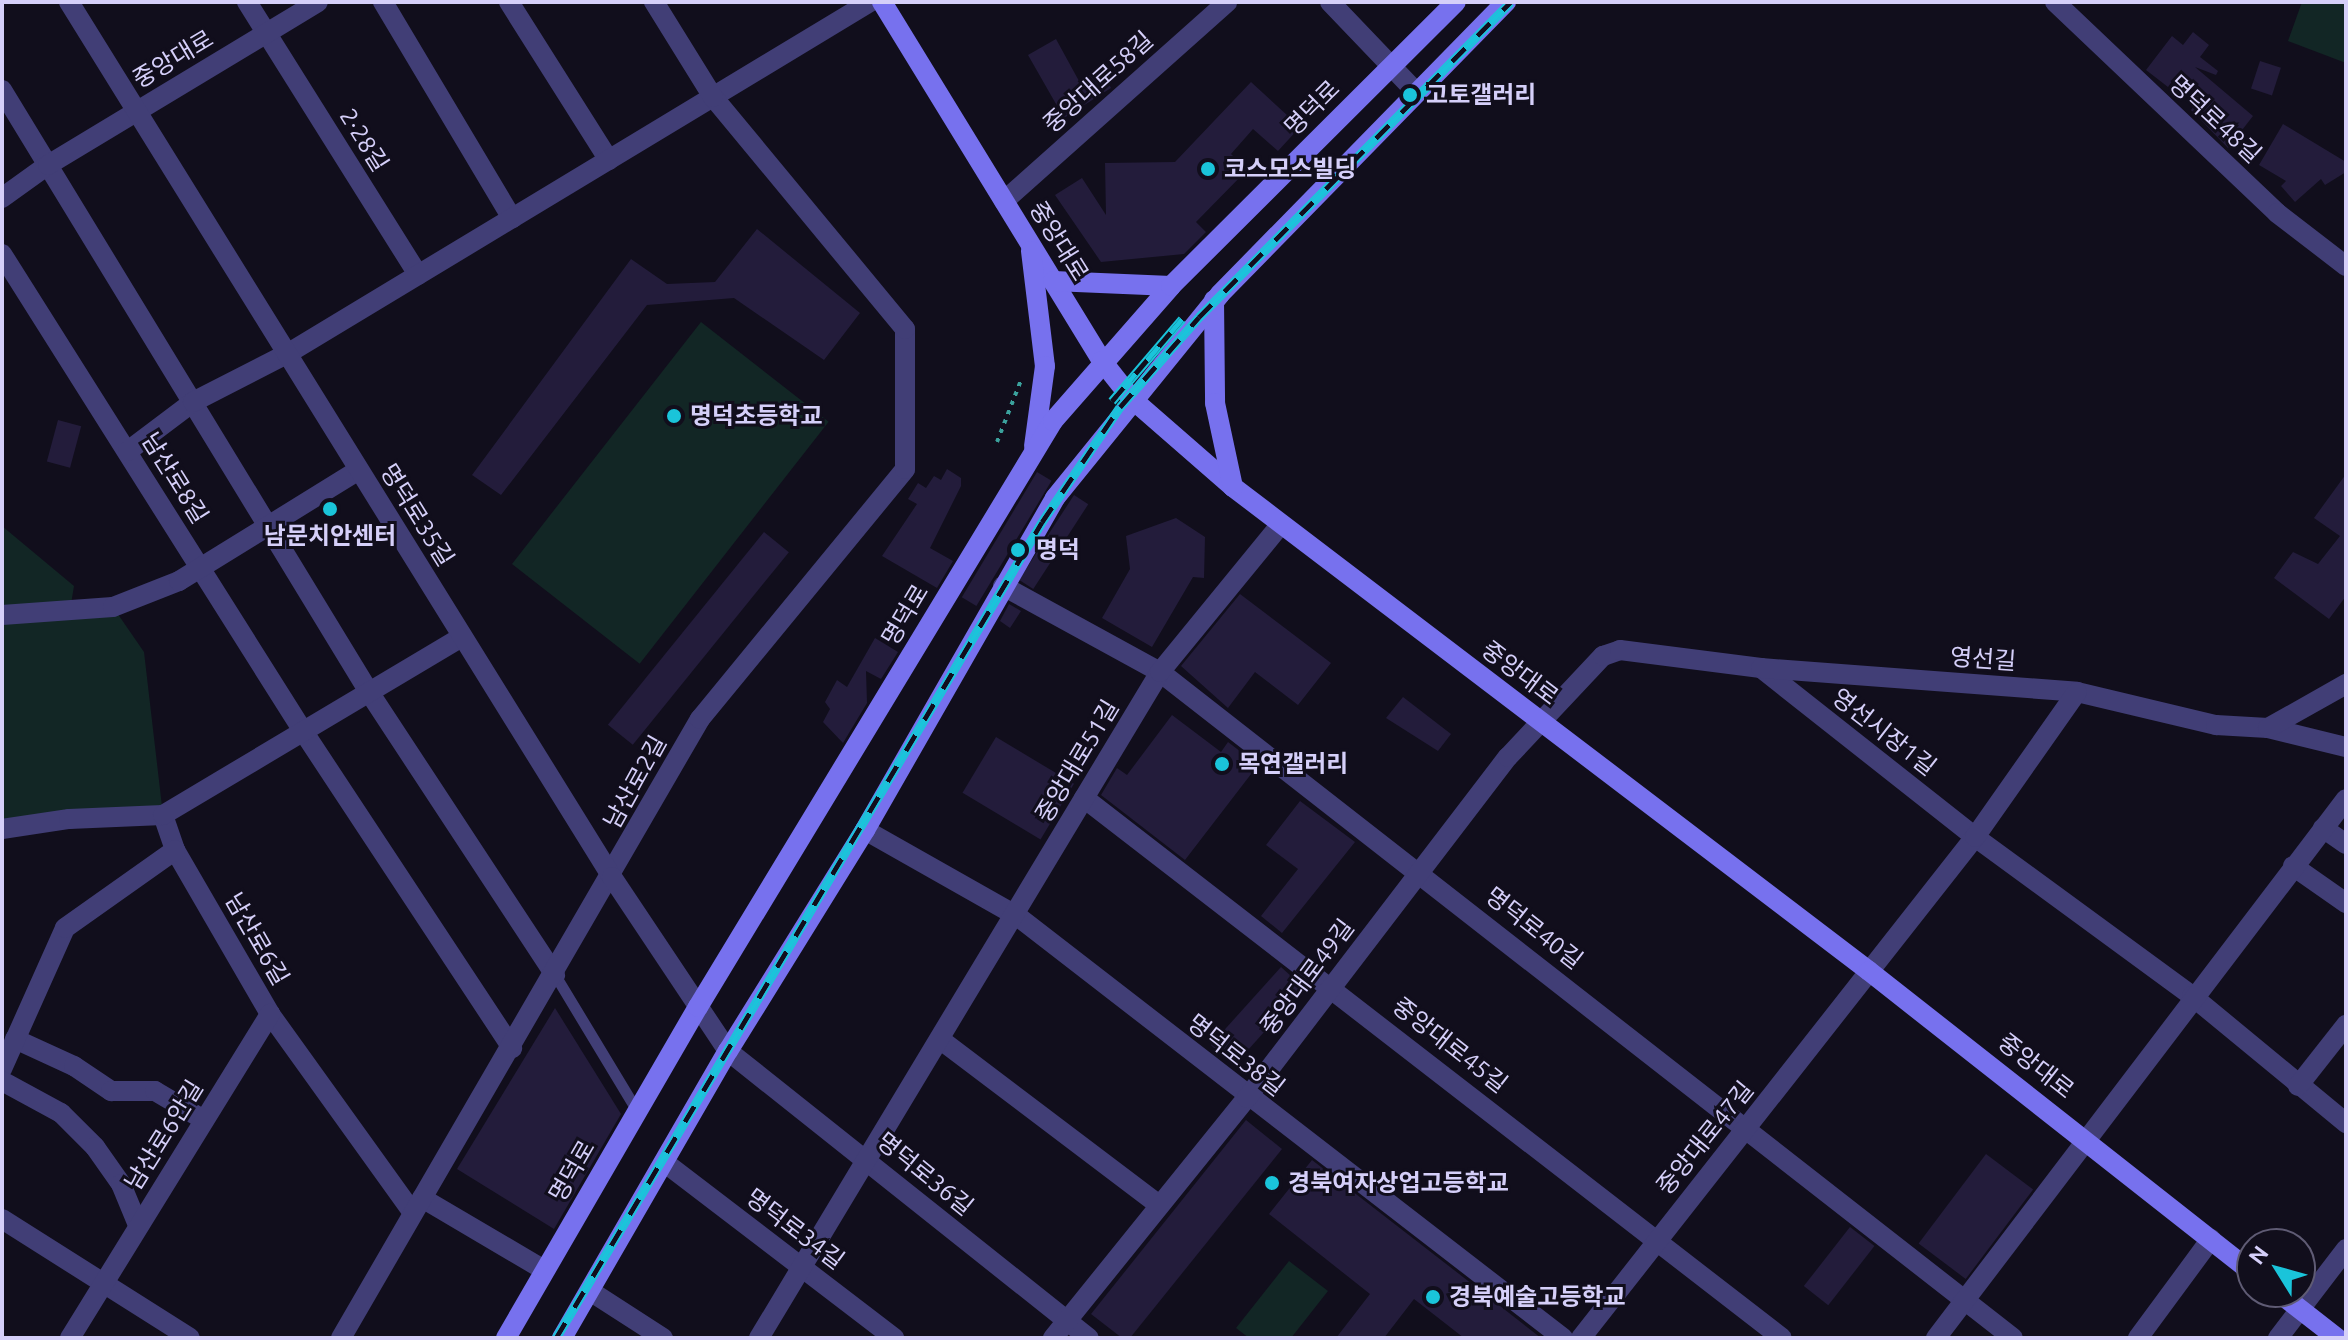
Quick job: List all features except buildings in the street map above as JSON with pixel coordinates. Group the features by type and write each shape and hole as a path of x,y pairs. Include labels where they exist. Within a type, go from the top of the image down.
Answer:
{"main road":[{"name":"중앙대로","path":"882,2 1102,361 1132,399 1233,487 2088,1139 2236,1259"},
{"name":"명덕로","path":"506,1338 698,1007 1033,454 1102,361 1171,286 1456,2"},
{"path":"562,1338 728,1051 865,830 1055,498 1214,300 1506,2"},
{"path":"1030,243 1045,366 1033,454"},
{"path":"1053,281 1171,286"},
{"path":"1214,300 1215,403 1233,487"},
{"path":"2300,1309 2337,1338"}],"street":[{"name":"명덕로35길","path":"69,2 612,877 728,1051"},
{"name":"2·28길","path":"247,2 418,275"},
{"name":"중앙대로","path":"2,198 48,165 318,2"},
{"path":"383,2 512,218"},
{"path":"509,2 609,160"},
{"path":"654,2 713,97"},
{"path":"128,451 193,402 287,354 870,2"},
{"name":"중앙대로58길","path":"1004,201 1227,2"},
{"path":"1330,2 1416,92"},
{"name":"명덕로48길","path":"2055,2 2277,213 2346,266"},
{"path":"2,90 369,692 555,975"},
{"name":"남산로2길","path":"341,1338 612,877 700,719 905,469 905,329 713,97"},
{"name":"남산로8길","path":"2,254 303,731 512,1048"},
{"path":"2,615 113,607 201,568 359,470"},
{"name":"중앙대로51길","path":"759,1338 1017,916 1160,672 1281,524"},
{"name":"명덕로40길","path":"1003,586 1160,672 2013,1338"},
{"path":"2,829 69,819 163,815 462,637"},
{"name":"영선길","path":"1603,656 1620,650 1761,668 2077,692 2216,725 2268,728 2346,747"},
{"name":"중앙대로49길","path":"1053,1338 1247,1098 1508,757 1603,656"},
{"name":"영선시장1길","path":"1761,668 1975,837 2192,996 2346,1123"},
{"path":"2268,728 2346,684"},
{"path":"1869,971 1975,837 2077,692"},
{"name":"중앙대로45길","path":"1084,798 1658,1239 1782,1338"},
{"path":"1936,1338 2088,1139 2192,996 2346,799"},
{"name":"남산로6길","path":"163,815 175,850 270,1014 417,1206"},
{"path":"2323,828 2346,844"},
{"name":"명덕로38길","path":"865,830 1017,916 1247,1098 1563,1338"},
{"path":"2,1069 10,1041 65,928 175,850"},
{"path":"2293,866 2346,903"},
{"name":"중앙대로47길","path":"1581,1338 1869,971"},
{"name":"남산로6안길","path":"70,1338 270,1014"},
{"path":"2298,1086 2346,1025"},
{"path":"941,1040 1159,1205"},
{"path":"10,1041 74,1066 111,1091 155,1091 204,1120"},
{"name":"명덕로36길","path":"728,1051 1089,1338"},
{"path":"2,1081 61,1113 95,1147 121,1184 138,1225"},
{"name":"명덕로34길","path":"664,1162 894,1338"},
{"path":"417,1206 544,1270"},
{"path":"2,1219 190,1338"},
{"path":"2138,1338 2211,1239"},
{"path":"2278,1338 2346,1249"},
{"path":"590,1291 663,1338"}],"lane":[{"path":"555,975 637,1111"}],"path":[{"path":"997,442 1021,380"}],"green space":[{"path":"2302,2 2346,2 2346,63 2288,41"},
{"path":"701,322 829,422 640,664 512,564"},
{"path":"2,526 74,586 70,610 113,607 144,652 163,815 2,829"},
{"path":"1289,1261 1328,1291 1291,1338 1249,1338 1236,1328"}],"railway":[{"path":"556,1338 1042,522 1120,407 1199,317 1511,2"},
{"path":"1112,401 1182,319"}],"place":[{"name":"고토갤러리","path":"1410,95"},
{"name":"코스모스빌딩","path":"1208,169"},
{"name":"명덕초등학교","path":"674,416"},
{"name":"남문치안센터","path":"330,509"},
{"name":"명덕","path":"1018,550"},
{"name":"목연갤러리","path":"1222,764"},
{"name":"경북여자상업고등학교","path":"1272,1183"},
{"name":"경북예술고등학교","path":"1433,1297"}]}
